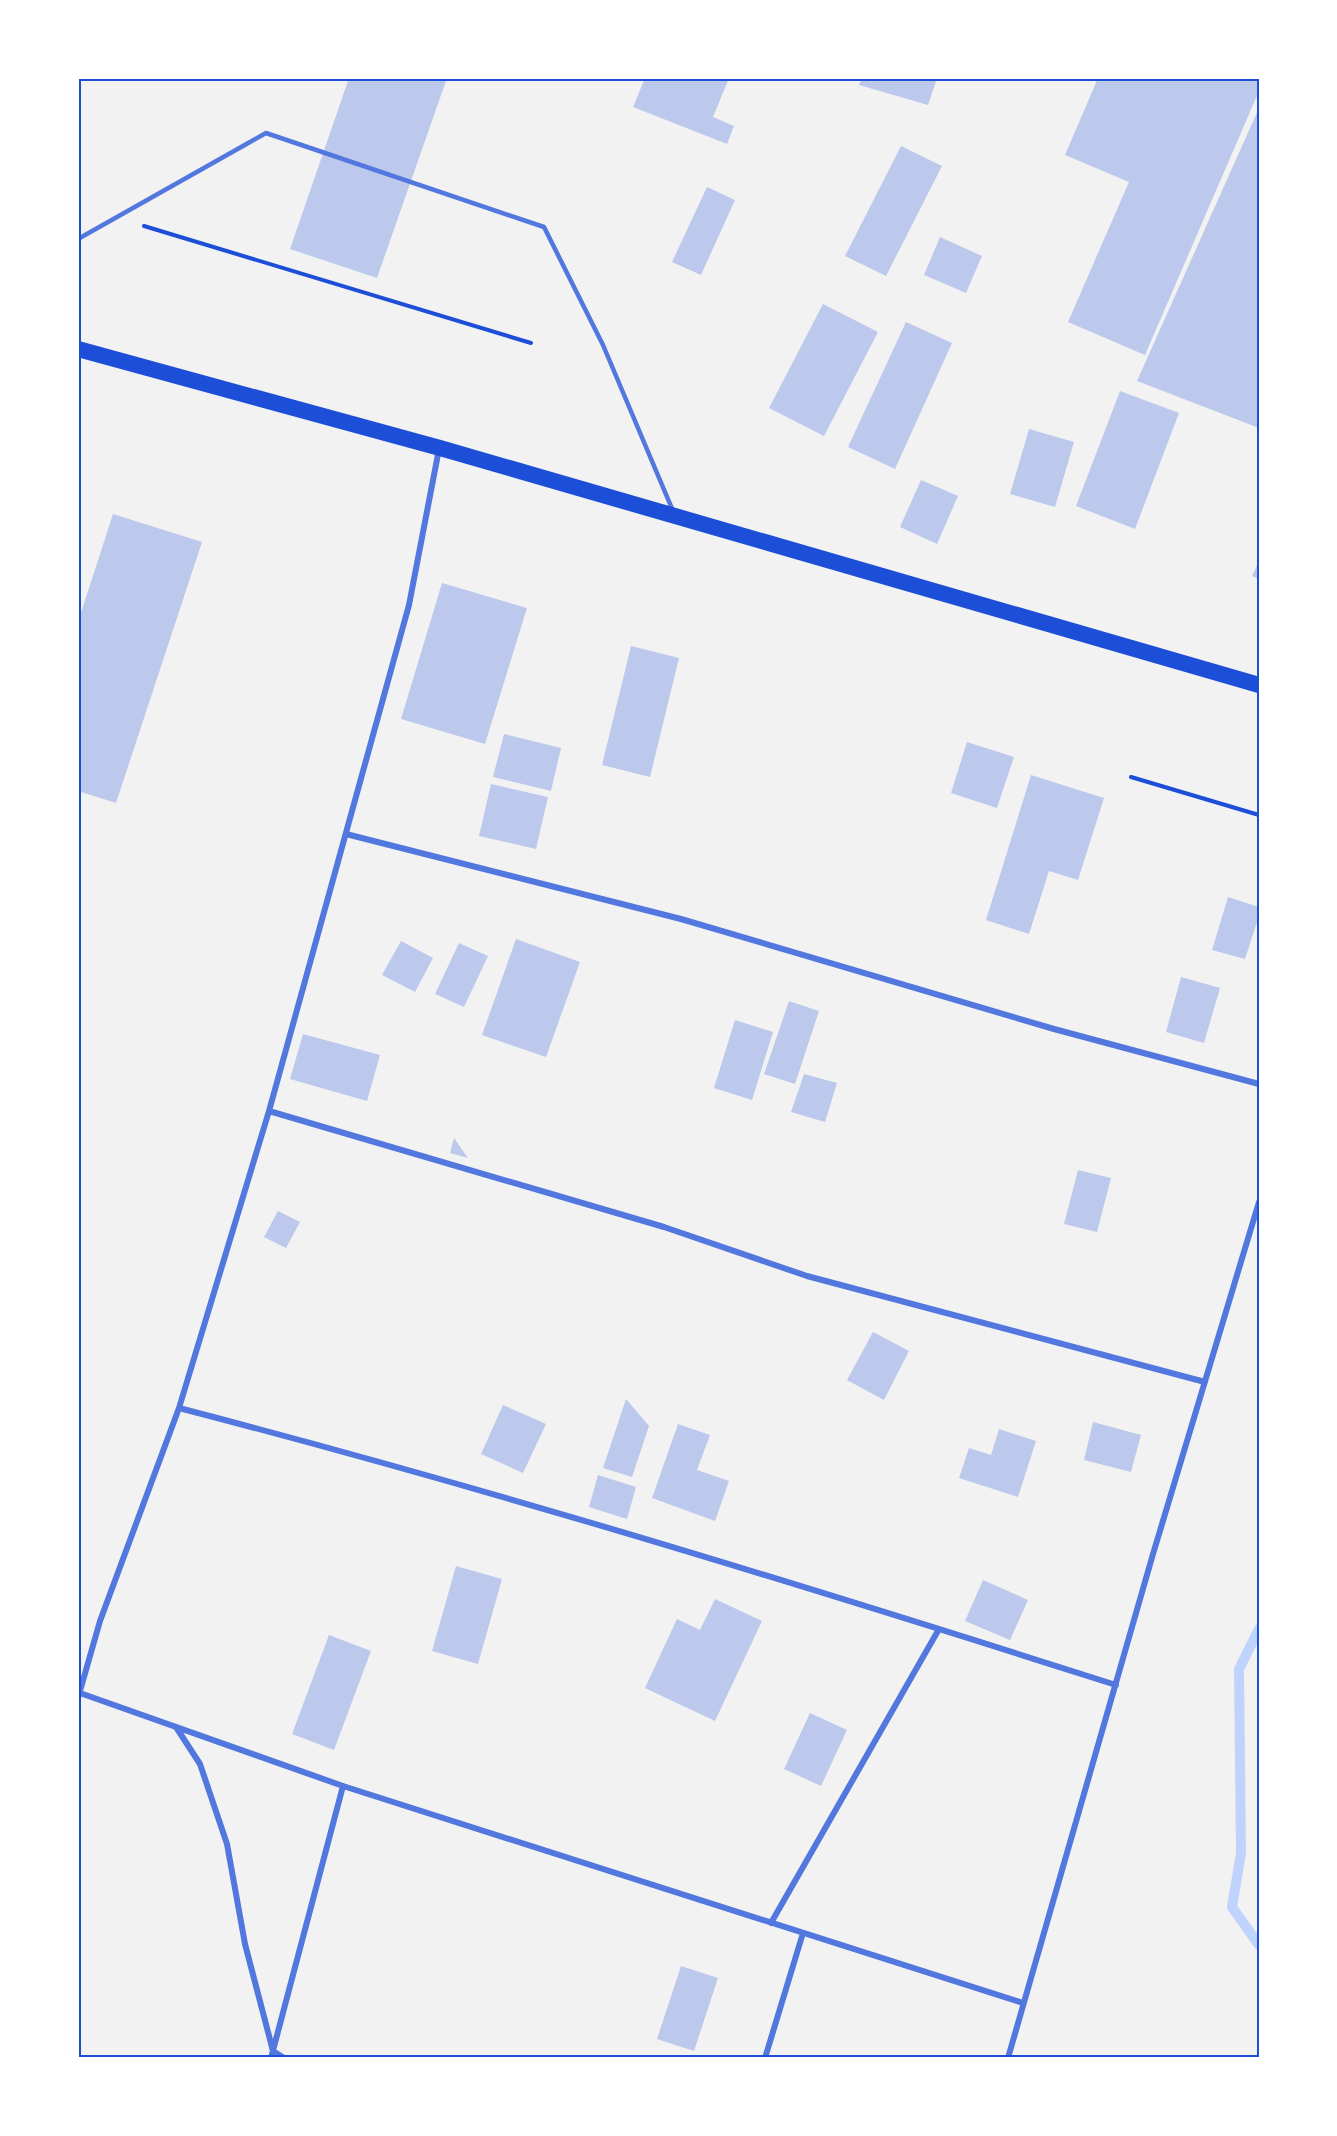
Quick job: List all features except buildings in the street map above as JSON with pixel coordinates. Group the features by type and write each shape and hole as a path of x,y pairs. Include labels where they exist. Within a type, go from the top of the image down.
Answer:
{"highway":[{"path":"78,349 440,448 1259,685"}],"street":[{"path":"440,448 409,605 269,1111 179,1408 100,1622 79,1695 343,1786 1023,2003"},
{"path":"346,834 681,919 1054,1029 1259,1084"},
{"path":"269,1111 664,1227 807,1276 1205,1382"},
{"path":"1008,2058 1259,1202"},
{"path":"179,1408 388,1462 1116,1685"},
{"path":"771,1923 939,1629"},
{"path":"176,1727 200,1764 227,1844 245,1944 272,2055"},
{"path":"272,2055 343,1786"},
{"path":"765,2058 803,1933"},
{"path":"272,2055 284,2058"}],"lane":[{"path":"78,239 266,133 543,227 603,345 675,516"}],"path":[{"path":"115,218 531,343"},
{"path":"1131,777 1259,815"}],"waterway":[{"path":"1259,1629 1239,1669 1241,1853 1232,1907 1259,1945"}]}
